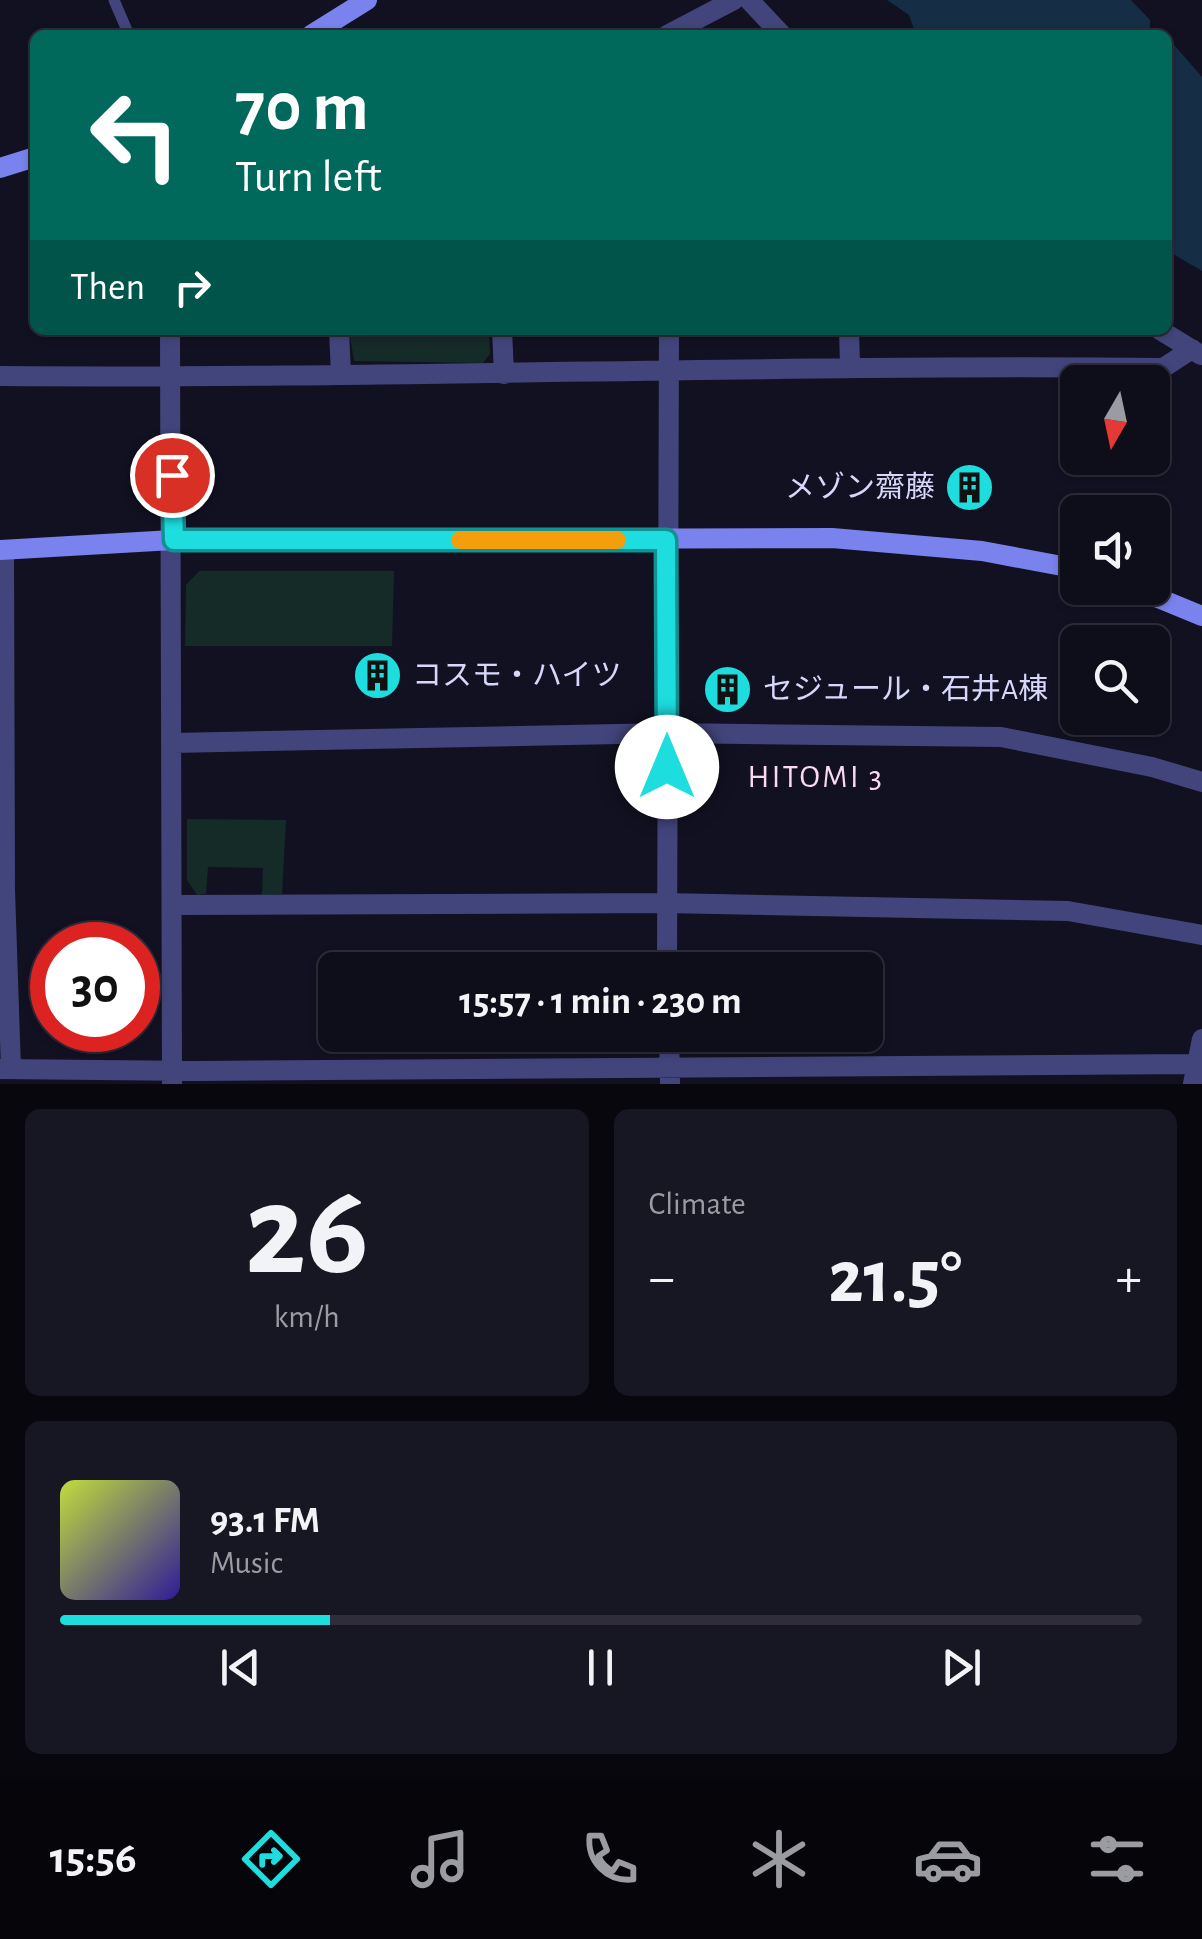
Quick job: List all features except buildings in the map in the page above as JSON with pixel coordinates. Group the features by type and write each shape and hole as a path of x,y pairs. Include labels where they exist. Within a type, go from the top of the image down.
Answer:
{"street":[{"path":"319,30 366,0"},
{"path":"676,30 734,0"},
{"path":"749,0 777,30"},
{"path":"0,168 30,159"},
{"path":"170,335 174,540 172,1078"},
{"path":"339,335 341,375"},
{"path":"502,335 504,374"},
{"path":"666,952 669,335"},
{"path":"849,335 850,365"},
{"path":"1168,335 1197,352"},
{"path":"0,376 670,373 850,365 1162,368 1197,352"},
{"path":"1060,566 982,551 832,538 174,540 2,550 6,1068 172,1078 1194,1074 1202,1038"},
{"path":"1170,603 1202,616"},
{"path":"173,743 668,733 1001,737 1136,764 1202,782"},
{"path":"174,904 665,903 1068,911 1202,935"}],"lane":[{"path":"114,0 127,30"}],"green space":[{"path":"350,335 489,335 490,354 483,363 354,361"},
{"path":"199,571 394,571 392,646 185,646 186,585"},
{"path":"187,819 286,820 282,894 262,895 263,868 208,867 206,894 197,895 187,880"}],"water":[{"path":"887,0 1131,0 1150,20 1153,30 914,30 909,15"},
{"path":"1172,43 1202,77 1202,271 1172,253"}],"slow traffic":[{"path":"460,540 617,540"}],"place":[{"name":"メゾン齋藤","path":"970,488"},
{"name":"コスモ・ハイツ","path":"377,676"},
{"name":"セジュール・石井A棟","path":"728,690"}],"district":[{"name":"HITOMI 3","path":"816,777"}],"route":[{"path":"172,475 174,540 666,540 667,767"}]}
